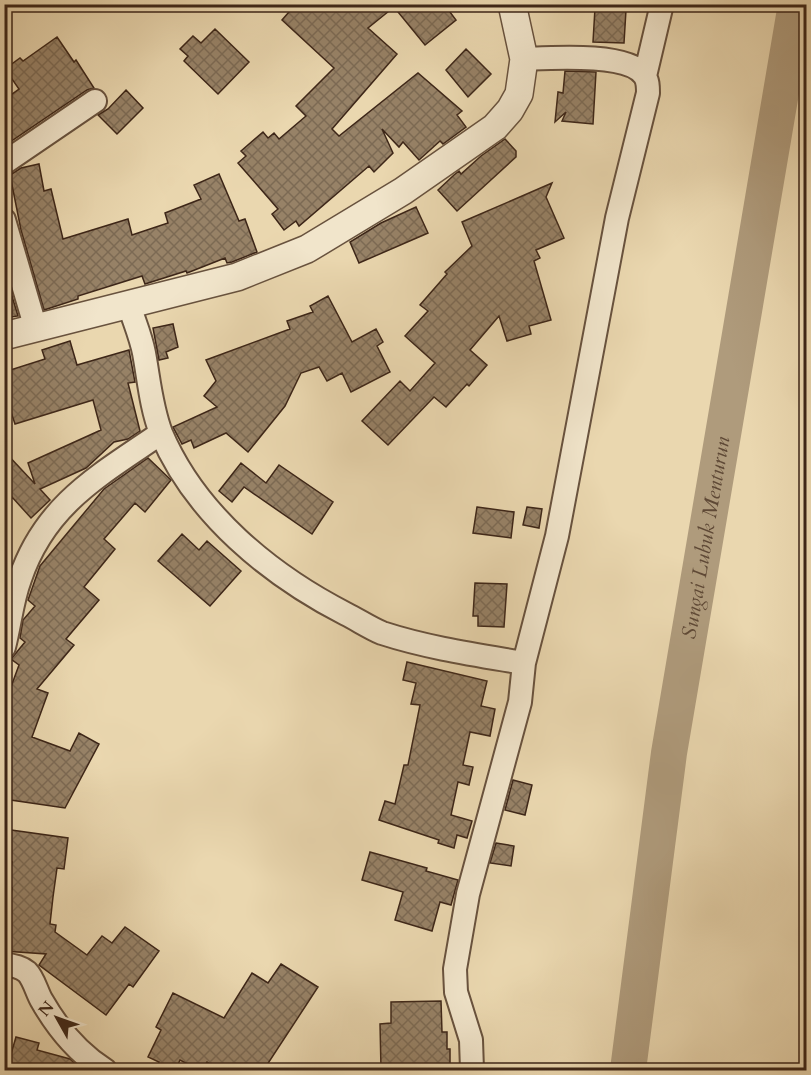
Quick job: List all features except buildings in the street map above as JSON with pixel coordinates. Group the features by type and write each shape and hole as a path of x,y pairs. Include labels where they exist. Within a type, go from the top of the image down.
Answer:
{"street":[{"path":"4,336 237,277 307,249 403,191 495,127 510,110 519,94 524,59 512,4"},
{"path":"645,76 662,4"},
{"path":"472,1071 471,1040 456,992 455,969 468,894 520,702 524,663 557,536 617,218 648,93 645,76 625,64 596,58 576,57 524,59"},
{"path":"4,163 95,101"},
{"path":"4,220 36,328"},
{"path":"129,305 143,352 150,395 162,433 184,474 206,504 236,538 271,568 319,601 381,632 439,648 524,663"},
{"path":"4,647 19,580 41,532 63,505 105,472 162,433"},
{"path":"4,965 14,966 27,972 60,1030 71,1043 105,1071"}],"waterway":[{"name":"Sungai Lubuk Menturun","path":"628,1070 669,753 796,4"}]}
